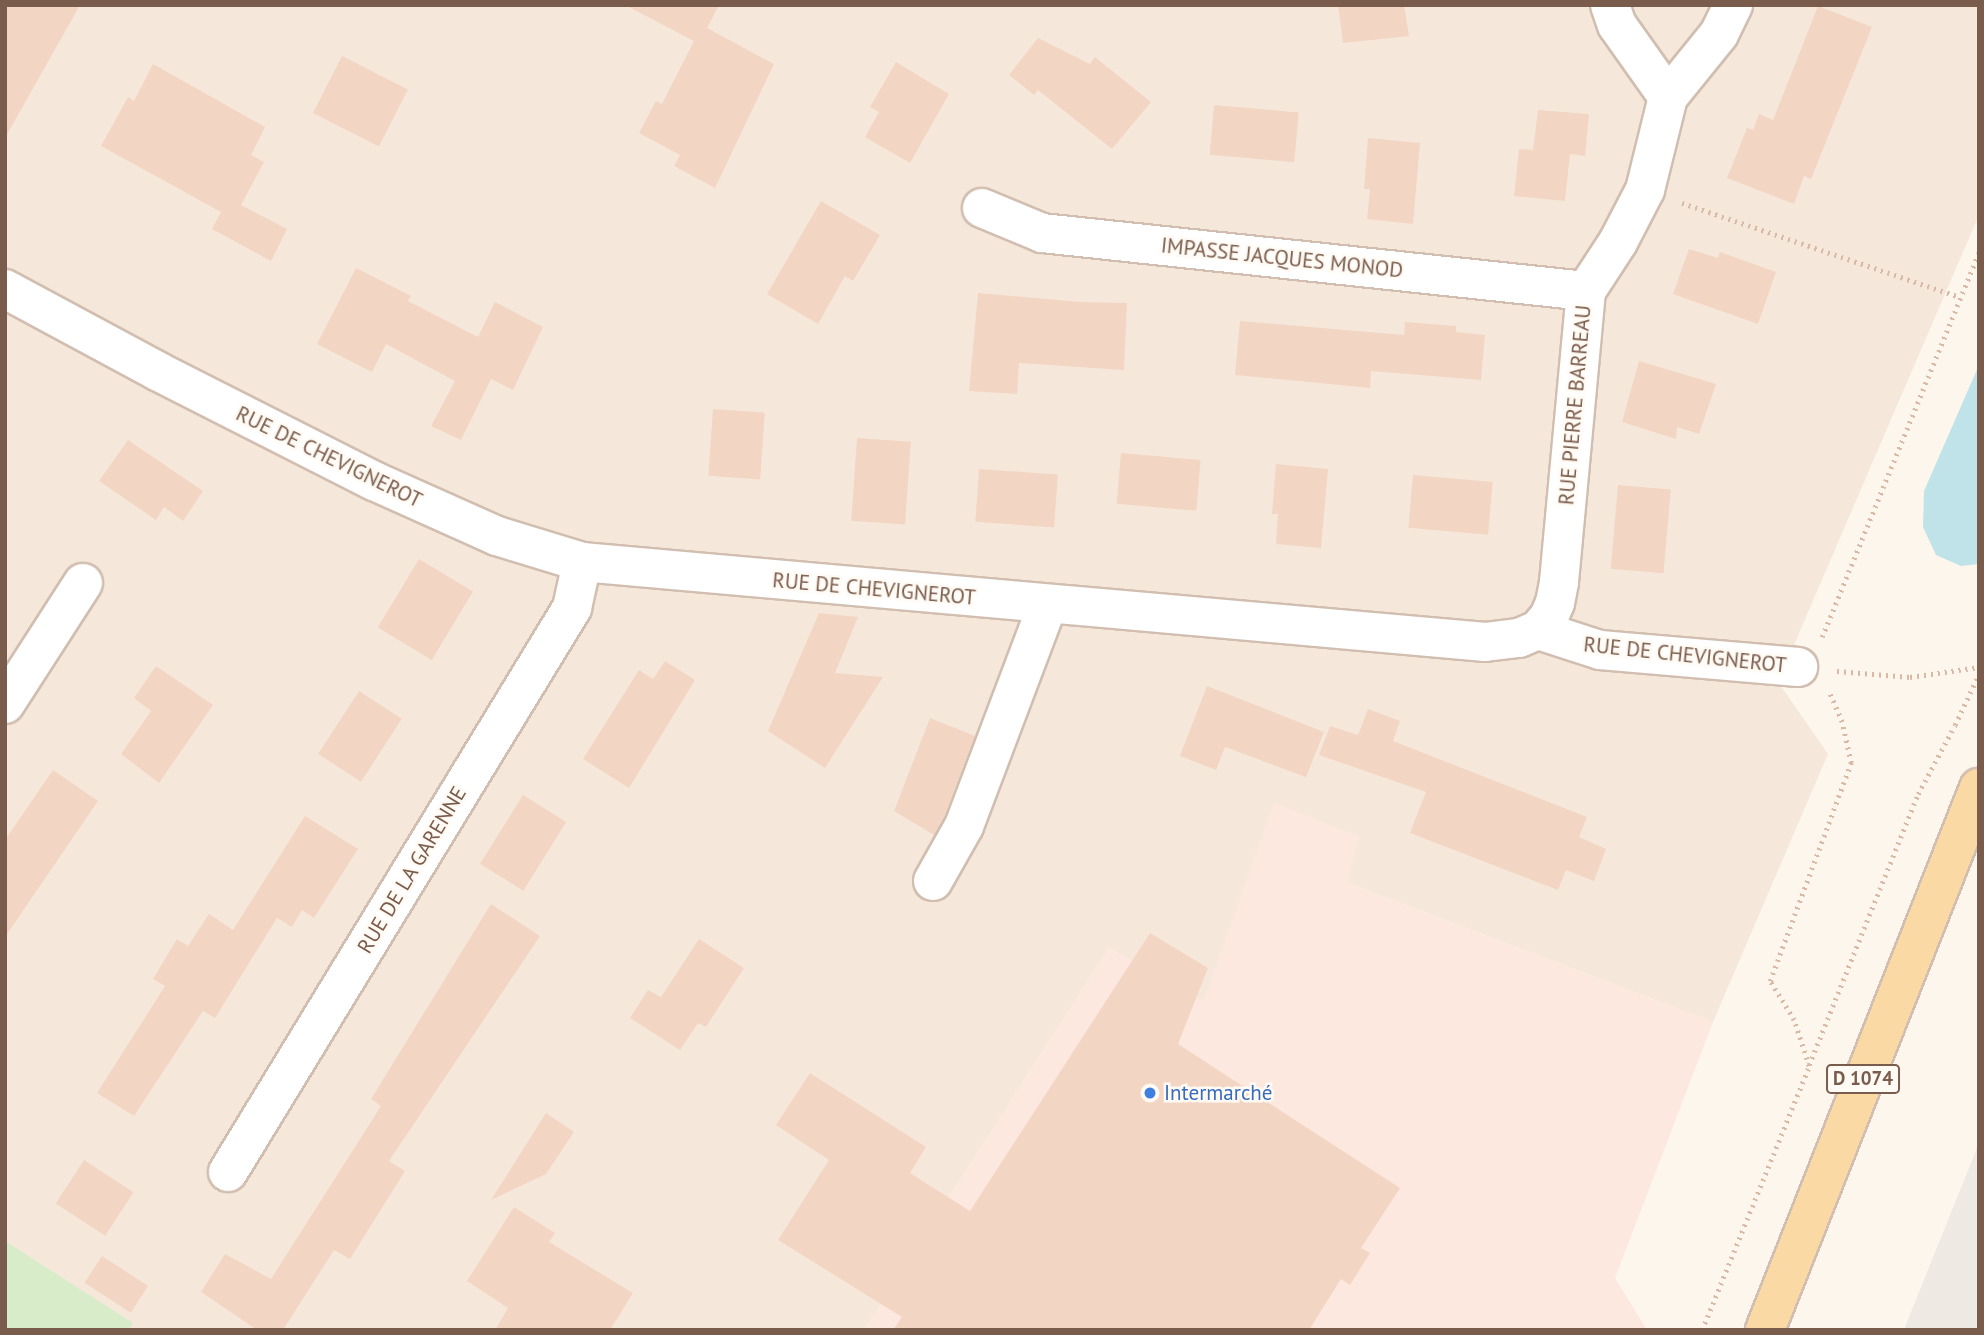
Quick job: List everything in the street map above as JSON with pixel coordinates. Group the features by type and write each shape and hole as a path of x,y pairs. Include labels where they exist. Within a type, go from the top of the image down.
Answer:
{"main road":[{"name":"D 1074","path":"1765,1330 1970,819 1979,788"}],"street":[{"path":"1610,5 1617,24 1668,97"},
{"name":"RUE PIERRE BARREAU","path":"1538,629 1552,610 1559,582 1586,291 1618,242 1645,190 1668,97 1719,34 1733,5"},
{"name":"IMPASSE JACQUES MONOD","path":"982,208 1042,233 1586,291"},
{"name":"RUE DE CHEVIGNEROT","path":"5,289 157,371 374,481 497,536 582,562 1485,642 1519,638 1538,629 1600,650 1809,668"},
{"name":"RUE DE LA GARENNE","path":"228,1171 572,608 582,562"},
{"path":"5,704 83,583"},
{"path":"933,881 964,826 1048,604"}],"path":[{"path":"1645,190 1959,297"},
{"path":"1809,668 1979,252"},
{"path":"1809,668 1910,677 1979,667"},
{"path":"1809,668 1842,722 1851,763 1770,981 1794,1020 1809,1066"},
{"path":"1702,1330 1918,794 1979,674"}],"shaded area":[{"path":"5,5 1979,5 1979,215 1778,682 1828,754 1713,1022 1348,883 1203,1003 1109,948 864,1330 5,1330"},
{"path":"1274,803 1359,837 1348,883 1713,1022 1615,1278 1647,1330 864,1330 1109,948 1203,1002"},
{"path":"1979,1143 1979,1330 1904,1330 1909,1317"}],"green space":[{"path":"5,1241 133,1323 129,1330 5,1330"}],"water":[{"path":"1979,365 1979,564 1961,566 1936,555 1923,527 1924,491"}],"building":[{"path":"5,5 80,5 5,138"},
{"path":"625,5 719,5 707,28 774,64 715,188 674,166 680,155 639,133 656,101 662,104 694,41"},
{"path":"1338,5 1404,5 1409,36 1343,43"},
{"path":"1818,6 1872,27 1811,179 1804,176 1794,204 1727,178 1747,128 1753,130 1759,114 1773,120"},
{"path":"1038,38 1090,64 1095,57 1151,102 1112,149 1038,90 1034,95 1009,75"},
{"path":"342,56 408,90 379,147 313,113"},
{"path":"896,62 949,94 910,163 865,137 879,112 870,107"},
{"path":"153,64 265,127 251,155 264,162 241,205 287,229 271,261 212,229 221,212 101,146 128,97 134,101"},
{"path":"1214,105 1299,112 1294,162 1210,155"},
{"path":"1538,110 1589,114 1585,156 1570,154 1565,201 1514,196 1519,149 1533,150"},
{"path":"1368,138 1420,143 1413,224 1367,219 1370,189 1364,189"},
{"path":"821,201 880,235 853,281 845,276 818,324 767,294"},
{"path":"1689,249 1718,258 1720,252 1776,272 1758,324 1673,294"},
{"path":"356,268 411,296 408,301 478,337 495,302 543,327 513,390 491,379 461,440 431,426 455,381 386,344 372,372 317,344"},
{"path":"978,293 1080,302 1127,303 1124,370 1019,363 1017,394 969,391"},
{"path":"1240,321 1404,335 1405,322 1456,326 1456,332 1485,335 1481,380 1371,371 1370,388 1235,375"},
{"path":"1639,361 1716,384 1699,434 1677,427 1676,439 1622,422"},
{"path":"713,409 765,413 760,479 708,476"},
{"path":"857,438 911,442 905,525 851,521"},
{"path":"128,440 203,491 183,521 164,507 156,520 99,481"},
{"path":"1121,453 1201,460 1196,511 1117,504"},
{"path":"1276,464 1328,469 1321,548 1276,544 1278,514 1272,514"},
{"path":"979,469 1058,475 1054,527 975,522"},
{"path":"1413,475 1493,482 1488,535 1408,528"},
{"path":"1618,485 1671,490 1663,573 1611,569"},
{"path":"419,559 473,591 432,660 378,628"},
{"path":"819,613 858,617 835,673 883,677 825,768 768,731"},
{"path":"665,661 695,680 629,788 583,759 639,670 653,679"},
{"path":"156,666 213,705 159,783 121,754 151,711 134,698"},
{"path":"1207,686 1324,732 1306,777 1225,747 1216,770 1180,756"},
{"path":"359,691 402,719 361,782 318,754"},
{"path":"1368,709 1400,721 1393,741 1587,817 1579,837 1606,849 1594,881 1566,870 1558,890 1410,833 1426,792 1319,755 1330,726 1358,735"},
{"path":"930,718 975,736 944,817 934,835 894,811"},
{"path":"53,770 98,801 5,937 5,840"},
{"path":"523,795 566,822 523,891 480,864"},
{"path":"305,816 358,849 314,918 302,910 292,927 277,918 215,1018 203,1011 134,1116 97,1093 165,986 153,979 177,939 188,946 209,914 233,930"},
{"path":"491,904 540,936 389,1161 405,1171 350,1259 334,1250 283,1330 257,1330 201,1292 225,1254 271,1279 381,1106 371,1099"},
{"name":"Intermarché","path":"1150,933 1208,968 1178,1044 1400,1188 1361,1248 1370,1253 1350,1285 1341,1279 1309,1330 893,1330 902,1317 778,1240 829,1160 776,1125 810,1073 926,1147 910,1173 970,1211"},
{"path":"699,939 744,968 706,1027 698,1023 680,1050 630,1018 648,990 661,997"},
{"path":"546,1113 574,1132 546,1174 491,1200"},
{"path":"84,1160 133,1192 105,1236 56,1204"},
{"path":"514,1207 555,1233 549,1242 633,1293 610,1330 495,1330 508,1308 467,1281"},
{"path":"102,1256 148,1286 131,1313 85,1283"}],"place":[{"name":"Intermarché","path":"1150,1093"}]}
